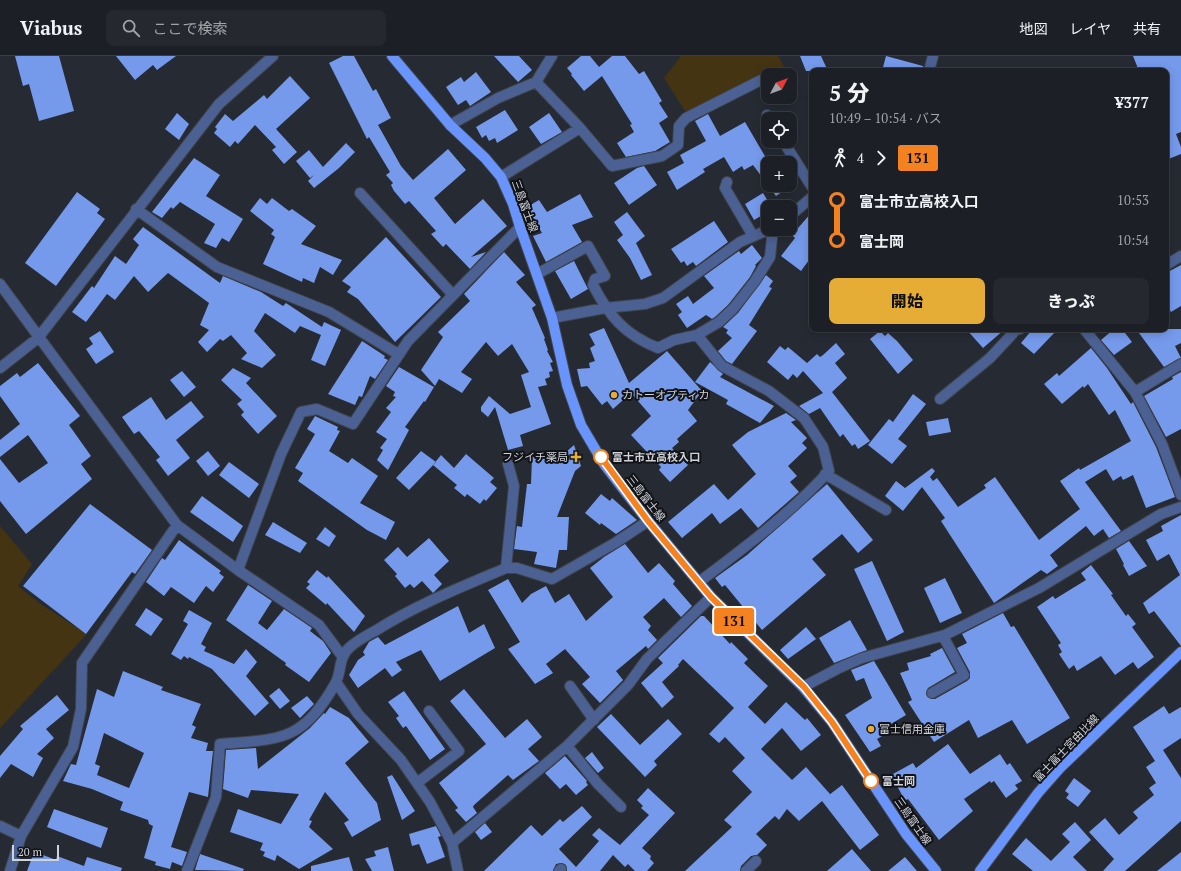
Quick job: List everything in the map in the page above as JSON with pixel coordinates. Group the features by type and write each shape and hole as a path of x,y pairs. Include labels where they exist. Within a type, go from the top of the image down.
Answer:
{"main road":[{"name":"三島富士線","path":"392,56 450,125 485,158 501,177 514,204 520,227 552,318 567,385 582,425 604,464 648,521 711,597 804,687 832,722 906,834 936,871"},
{"name":"富士富士宮由比線","path":"980,871 1038,793 1060,768 1181,652"}],"street":[{"path":"0,368 38,338 136,209 219,104 273,56"},
{"path":"450,125 498,98 536,82 552,56"},
{"path":"930,68 933,56"},
{"path":"536,82 580,128 612,166 662,156 678,145 678,126 686,118 761,80"},
{"path":"501,177 580,128"},
{"path":"788,148 809,181"},
{"path":"727,182 725,188 753,236"},
{"path":"360,193 453,295"},
{"path":"797,210 809,200"},
{"path":"136,209 217,267 329,312 398,354"},
{"path":"238,570 282,454 301,412 317,409 353,424 408,341 520,227"},
{"path":"552,318 605,308 644,304 663,298 740,242 761,233"},
{"path":"537,274 588,246 605,276 596,279 593,285 605,308 618,323 641,341 658,348 674,340 696,334 719,322 733,309 770,257 772,236"},
{"path":"1169,263 1181,256"},
{"path":"0,284 38,338 177,525 238,570 319,625 342,656"},
{"path":"940,399 990,358 1014,332"},
{"path":"1086,332 1135,392 1162,444 1181,494"},
{"path":"696,334 722,366 769,391 804,418 823,447 829,471 798,502 744,549 699,582"},
{"path":"1135,392 1181,364"},
{"path":"506,568 514,486 508,464"},
{"path":"825,474 886,510"},
{"path":"804,687 839,668 862,658 943,636 1039,588 1161,514 1181,506"},
{"path":"187,871 216,797 220,744 271,740 295,732 313,717 336,682 342,656 349,647 399,615 506,568 517,568 552,579 615,543 648,521"},
{"path":"10,871 21,836 73,747 81,709 82,663 177,525"},
{"path":"452,843 567,746 628,685 647,659 711,597"},
{"path":"932,693 964,675 943,636"},
{"path":"336,682 358,714 401,760 430,802 452,843 458,871"},
{"path":"570,686 594,720"},
{"path":"417,783 459,751 428,711"},
{"path":"567,746 598,784 621,807"},
{"path":"0,826 21,836"},
{"path":"746,871 756,861"}],"shaded area":[{"path":"681,56 778,56 784,67 761,68 761,78 687,114 664,78"},
{"path":"0,526 32,564 18,586 39,603 87,634 0,728"}],"building":[{"path":"15,56 59,56 74,111 39,121 29,84 23,86"},
{"path":"116,56 176,56 157,70 153,65 135,80"},
{"path":"343,56 354,56 373,91 376,89 391,118 378,125 401,166 413,180 448,149 466,170 434,198 455,224 483,199 507,226 471,257 486,252 470,269 446,244 443,247 431,234 436,231 409,201 405,204 394,191 391,185 393,183 386,175 390,172 369,137 367,139 329,63"},
{"path":"494,56 519,56 532,70 518,82"},
{"path":"581,56 590,56 599,67 612,56 625,56 639,74 644,71 662,101 659,103 668,117 659,123 670,142 655,151 626,157 617,143 634,132 630,125 632,124 602,76 584,91 571,75 572,74 567,68"},
{"path":"800,56 821,56 827,68 809,68 809,71 806,71"},
{"path":"886,56 923,66 923,68 883,68"},
{"path":"1133,56 1181,56 1181,132 1176,134 1181,147 1181,154 1169,159 1169,68 1138,68"},
{"path":"476,72 491,92 470,106 466,100 458,105 446,87 461,77 464,82"},
{"path":"290,76 310,98 276,129 297,152 284,164 272,150 276,147 255,125 238,144 235,141 230,147 214,133 217,129 215,127 225,114 233,121 264,95 267,99"},
{"path":"505,110 518,130 497,143 495,138 489,141 486,135 482,138 476,127"},
{"path":"177,113 189,124 179,140 165,129"},
{"path":"549,113 562,132 541,144 529,127"},
{"path":"708,114 720,136 745,122 765,156 761,156 761,176 753,165 744,170 742,166 733,172 724,157 703,169 705,172 677,190 667,172 684,163 680,155 706,141 695,121"},
{"path":"346,143 355,152 339,168 314,188 308,181 314,175 310,178 296,161 309,150 323,167"},
{"path":"194,158 220,175 206,196 243,219 229,242 222,238 216,248 204,243 215,224 180,202 173,209 171,207 162,218 152,212"},
{"path":"644,166 657,185 629,205 614,183 637,168"},
{"path":"77,192 100,209 97,213 105,219 56,286 25,263"},
{"path":"773,192 782,192 776,196"},
{"path":"763,193 767,200 761,200 761,216 754,220 745,204"},
{"path":"580,194 593,217 572,225 582,242 546,262 533,236 542,233 527,207 539,200 547,212"},
{"path":"260,198 267,204 272,198 289,211 292,209 316,226 301,244 342,260 333,275 320,267 314,283 303,278 302,282 263,264 275,237 271,234 274,230 250,211"},
{"path":"627,212 645,236 636,243 652,275 641,280 630,258 617,240 623,235 614,222"},
{"path":"809,215 809,260 801,271 781,256 795,238 793,236 797,236 797,229"},
{"path":"714,221 728,242 696,266 693,262 687,266 684,261 681,263 671,249"},
{"path":"143,227 220,283 223,276 261,292 283,306 286,303 322,327 324,322 341,330 325,366 311,360 321,335 300,326 295,333 265,313 254,331 276,355 262,368 241,359 247,353 231,335 223,341 220,339 207,352 198,342 209,330 200,325 209,303 168,273 148,292 134,276 115,300 107,294 86,322 72,312 92,286 94,288 115,256 126,264 139,245 133,239"},
{"path":"386,237 441,297 395,342 358,299 347,292 351,287 342,281"},
{"path":"752,245 762,258 755,265 756,266 750,277 728,305 715,317 712,319 706,315 687,328 678,315 682,312 676,304 688,296 693,304 714,288 704,276 739,251 741,254"},
{"path":"504,252 525,275 516,282 536,305 532,308 545,338 547,351 553,362 550,363 553,371 549,372 550,377 545,379 547,385 538,387 551,424 520,435 523,446 508,450 495,407 488,417 481,411 481,407 489,396 510,414 531,407 521,375 529,372 512,344 498,356 486,342 461,372 472,379 462,393 439,379 435,386 421,370 443,337 438,332 470,301 464,294"},
{"path":"574,261 588,289 571,299 555,271"},
{"path":"1181,265 1181,306 1171,312 1169,309 1169,271"},
{"path":"766,275 773,281 769,287 772,288 749,325 757,331 732,364 726,361 718,351 732,338 726,333 728,330 723,327 738,313"},
{"path":"604,328 629,383 667,351 702,391 688,410 697,421 677,439 679,442 672,448 688,465 670,482 659,470 661,467 631,435 651,416 631,393 613,409 607,401 602,405 587,386 581,387 577,369 590,368 589,363 595,361 590,348 595,345 589,334"},
{"path":"1169,329 1181,329 1181,343 1175,346 1181,358 1164,367 1138,332 1169,332"},
{"path":"100,331 114,352 96,364 86,349 93,344 89,338"},
{"path":"879,332 881,332 885,336 888,333 913,360 898,374 870,339"},
{"path":"969,332 1002,332 983,348"},
{"path":"1030,332 1055,332 1034,354 1021,343"},
{"path":"1110,332 1124,332 1132,342 1114,355 1101,340"},
{"path":"362,341 385,356 384,358 388,360 375,379 370,376 362,397 359,396 355,405 328,394"},
{"path":"836,343 845,354 835,363 847,378 832,392 870,441 858,449 855,444 852,446 843,434 840,437 820,408 809,414 799,406 823,393 803,371 797,378 793,374 788,380 767,362 780,346 785,350 788,347 807,363 817,354 820,357 823,355"},
{"path":"1091,348 1107,368 1131,404 1133,402 1156,447 1175,497 1146,508 1133,475 1123,480 1121,476 1113,481 1106,469 1085,482 1121,531 1109,538 1103,529 1094,536 1086,526 1050,555 1058,566 1047,574 1041,570 994,603 941,521 945,518 922,487 903,511 885,496 896,481 905,488 932,468 935,471 930,477 933,481 937,478 958,507 986,488 984,485 995,477 1039,540 1080,509 1060,481 1079,468 1080,470 1131,441 1115,410 1109,415 1088,384 1084,388 1083,386 1062,404 1044,384 1057,373 1059,376"},
{"path":"710,362 723,374 720,377 774,406 760,423 726,404 728,400 695,382"},
{"path":"38,363 80,416 69,425 91,456 81,464 92,479 26,534 0,501 0,459 19,483 48,463 28,435 0,457 0,440 20,424 0,396 0,386 17,373 20,377"},
{"path":"399,367 434,387 425,402 424,401 405,427 409,430 388,470 377,460 383,450 380,448 387,439 376,432 391,412 386,408 396,397 393,396 395,392 386,386"},
{"path":"233,368 251,378 246,383 277,416 258,434 241,415 244,412 237,404 242,400 221,380"},
{"path":"182,371 196,387 184,397 170,380"},
{"path":"1181,372 1181,429 1166,437 1144,396 1173,379 1172,377"},
{"path":"913,394 926,404 898,439 907,446 892,464 868,445 889,419 893,422"},
{"path":"151,397 166,420 191,401 204,417 176,440 190,458 168,476 156,460 160,457 139,431 134,434 122,417"},
{"path":"786,413 796,420 791,422 807,438 802,443 807,448 788,466 797,476 790,482 799,492 758,528 741,508 720,524 712,513 682,538 668,522 714,484 728,500 756,474 732,445 748,432"},
{"path":"315,416 338,427 337,430 340,431 329,451 348,463 352,458 378,476 360,503 395,522 386,540 367,530 298,481 303,473 295,468 315,434 307,429"},
{"path":"948,418 951,432 929,436 926,422"},
{"path":"574,445 581,466 575,471 557,517 569,517 567,550 559,550 556,568 534,564 537,552 514,549 517,526 522,527 527,484 531,484 532,457 558,459"},
{"path":"208,451 220,466 208,476 196,461"},
{"path":"421,451 436,462 409,490 396,478"},
{"path":"466,454 494,478 490,482 497,488 486,501 484,499 480,504 467,494 465,497 454,488 457,485 433,465 441,455 454,468"},
{"path":"229,462 259,484 249,498 219,475"},
{"path":"827,484 873,540 858,553 842,534 812,559 826,575 762,630 725,585 722,587 715,578 747,555"},
{"path":"601,494 610,501 612,498 637,520 616,534 601,523 600,525 585,513"},
{"path":"202,496 243,526 233,542 190,512"},
{"path":"90,504 152,550 135,574 132,572 86,634 23,586"},
{"path":"1181,515 1181,646 1154,611 1149,614 1143,603 1180,575 1169,554 1157,561 1146,540 1163,531 1161,526"},
{"path":"273,522 307,543 300,553 265,535"},
{"path":"325,527 336,536 329,547 316,539"},
{"path":"429,538 449,561 434,575 442,584 433,593 422,581 414,588 410,584 405,588 395,576 397,574 384,560 398,547 407,557"},
{"path":"179,540 221,571 219,573 224,577 213,592 206,586 194,603 171,587 164,596 146,582 162,558 165,560"},
{"path":"1129,541 1147,566 1129,576 1116,549"},
{"path":"625,544 648,573 659,563 675,581 673,584 692,606 681,617 664,598 643,617 651,626 648,630 657,640 648,649 646,646 616,671 623,680 600,703 582,684 590,677 565,649 546,664 553,673 535,684 508,649 520,642 488,590 508,579 522,603 531,594 546,586 555,603 569,594 586,621 613,597 590,568"},
{"path":"872,561 904,632 887,641 854,569"},
{"path":"1091,565 1113,594 1111,595 1126,616 1128,614 1136,624 1132,627 1154,657 1138,669 1133,662 1115,675 1101,656 1077,671 1074,665 1069,669 1059,654 1062,652 1058,645 1061,643 1037,607 1053,596 1055,599 1086,580 1081,573"},
{"path":"317,570 327,578 328,576 365,616 354,632 327,603 326,605 306,588 310,584 307,582"},
{"path":"945,578 962,613 940,623 924,588"},
{"path":"248,585 272,601 258,623 267,630 284,609 312,628 310,631 323,641 331,653 309,682 285,665 286,663 226,620"},
{"path":"458,606 469,633 484,624 495,648 440,681 421,650 396,662 402,670 392,677 385,668 358,688 349,675 358,660 365,655 363,652 369,642 378,637 385,645"},
{"path":"146,608 163,619 151,636 135,625"},
{"path":"189,610 212,623 201,644 206,647 204,651 234,664 246,649 257,662 246,676 269,703 255,716 212,669 189,657 188,659 184,656 181,660 171,654 188,624 183,621"},
{"path":"1003,613 1011,627 1014,626 1070,718 1027,744 1012,720 978,738 969,720 934,742 908,702 912,700 900,673 909,670 907,663 931,656 930,654 942,648 955,672 928,688 926,693 927,696 935,699 967,681 970,678 970,672 957,648 967,643 962,634"},
{"path":"701,616 704,616 730,644 731,642 748,659 744,663 768,686 748,707 765,724 786,702 805,720 807,718 821,735 801,751 782,728 761,749 792,780 806,767 830,794 829,795 842,785 879,835 860,850 822,801 799,821 787,809 779,820 775,816 756,834 767,845 757,855 751,856 741,866 740,871 685,871 732,827 724,820 752,792 732,771 745,758 725,737 719,743 709,734 734,708 726,700 683,659 678,665 679,666 662,682 674,697 662,708 641,683 663,663 658,658"},
{"path":"850,620 867,650 834,663 819,638"},
{"path":"806,627 816,639 788,659 780,650"},
{"path":"874,661 906,715 886,727 889,732 877,739 881,746 870,752 845,715 872,698 864,678 856,681 851,670"},
{"path":"123,671 163,687 161,690 201,704 192,725 196,727 191,738 208,743 206,751 213,751 208,797 189,792 171,847 187,852 182,866 172,862 170,869 155,865 156,862 144,858 153,826 149,824 148,820 120,810 123,802 92,789 63,781 71,764 76,765 97,689 114,697","holes":["104,733 144,753 129,788 97,775 100,766 95,764"]},
{"path":"279,688 290,701 280,709 269,696"},
{"path":"464,689 505,738 527,719 542,737 528,749 539,761 513,780 508,775 474,805 473,807 477,813 466,822 455,810 458,808 439,783 486,744 450,701"},
{"path":"404,691 445,749 430,760 406,726 403,728 396,718 399,716 388,702"},
{"path":"57,695 69,710 46,729 54,738 37,754 43,758 33,777 11,764 0,778 0,756 23,729 20,726"},
{"path":"307,696 314,704 300,718 291,708"},
{"path":"1164,706 1169,714 1181,707 1181,738 1163,750 1181,778 1181,821 1125,871 1103,871 1114,859 1089,832 1105,818 1119,835 1138,818 1133,812 1154,795 1149,788 1156,783 1146,767 1155,761 1133,727"},
{"path":"330,707 349,718 369,742 345,763 377,803 381,820 352,837 344,823 349,820 325,792 309,820 312,821 309,827 333,849 299,869 277,855 275,861 263,856 265,852 260,850 263,843 230,832 238,809 281,824 299,794 251,790 248,798 223,789 226,750 256,748 258,769 310,728 324,713 325,714"},
{"path":"611,714 640,745 668,719 682,734 654,761 657,765 645,777 597,727"},
{"path":"948,744 970,774 1000,754 1007,765 1010,763 1022,781 1015,785 1018,789 1006,798 994,781 991,783 990,781 964,799 973,811 939,840 908,799 906,800 902,795 891,775 913,763 916,768"},
{"path":"592,752 604,768 598,773 585,758"},
{"path":"565,756 587,781 586,782 588,785 576,795 566,784 560,789 545,773"},
{"path":"392,775 415,811 402,820 387,777"},
{"path":"1074,778 1091,791 1078,807 1066,798 1069,794 1065,791"},
{"path":"648,788 675,813 642,848 651,856 650,859 654,863 647,871 635,871 628,864 625,867 613,855 600,871 567,871 566,865 562,863 556,864 553,871 484,871 531,825 542,836 560,819 563,822 582,806 592,817 559,849 576,867 599,841 592,835 599,828 620,845 649,815 641,808 643,806 637,800"},
{"path":"54,809 108,828 101,848 47,827"},
{"path":"1075,822 1091,840 1073,857 1087,871 1033,871 1012,854 1026,838 1051,861 1070,842 1062,834"},
{"path":"485,823 492,832 481,840 475,832"},
{"path":"436,826 441,836 438,837 445,857 427,864 419,844 412,846 409,834"},
{"path":"388,847 394,871 372,871 365,859 376,856 374,851"},
{"path":"852,849 871,871 827,871"},
{"path":"1181,852 1181,871 1157,871"},
{"path":"38,853 56,860 57,856 84,866 87,857 122,868 121,871 27,871 33,855 36,856"},
{"path":"200,854 244,869 243,871 195,870"},
{"path":"349,857 353,871 311,871 311,866"},
{"path":"905,857 917,871 888,871"}],"bus line":[{"name":"131","path":"601,457 604,464 648,521 711,597 764,650 804,687 832,722 871,781"}],"place":[{"name":"カトーオプティカ","path":"614,395"},
{"name":"フジイチ薬局","path":"576,457"},
{"name":"富士市立高校入口","path":"601,457"},
{"name":"富士信用金庫","path":"871,729"},
{"name":"富士岡","path":"871,781"}]}
